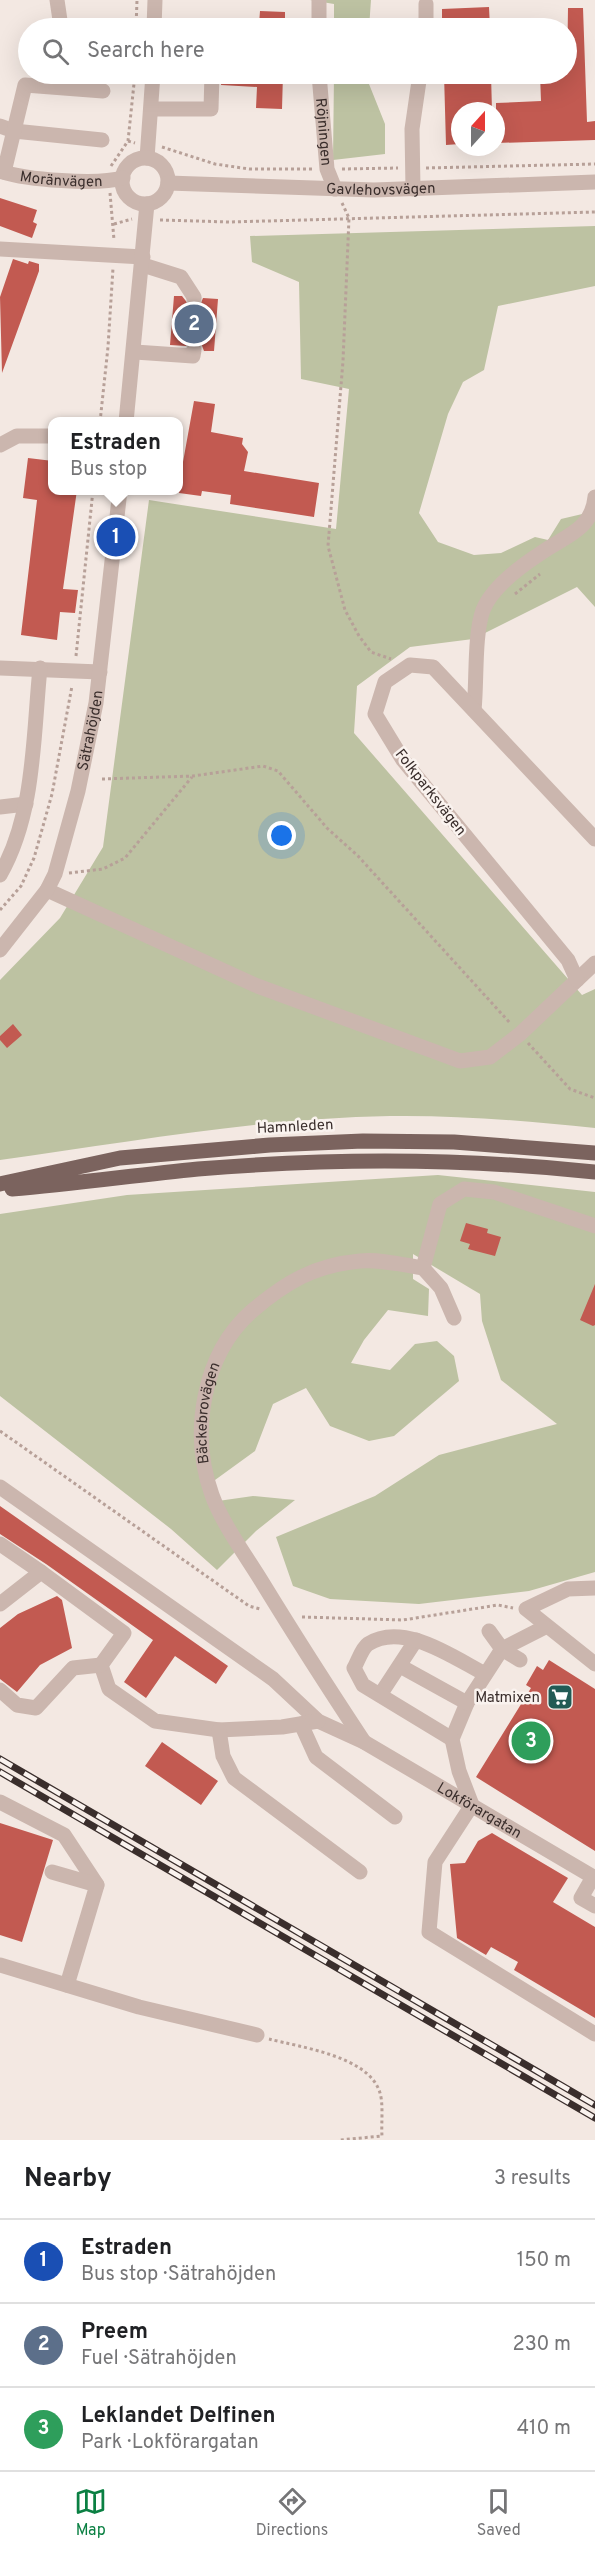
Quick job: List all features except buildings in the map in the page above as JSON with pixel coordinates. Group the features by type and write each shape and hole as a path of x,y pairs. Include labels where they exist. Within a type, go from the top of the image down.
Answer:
{"main road":[{"name":"Hamnleden","path":"0,1184 120,1158 270,1145 363,1141 454,1143 595,1153"},
{"path":"0,1191 198,1169 365,1161 456,1162 595,1172"}],"street":[{"path":"57,0 60,18"},
{"path":"154,18 155,0"},
{"path":"319,0 319,18"},
{"path":"426,4 426,18"},
{"path":"147,153 152,84"},
{"path":"151,109 211,109 212,84"},
{"name":"Röjningen","path":"320,84 327,169 335,189"},
{"path":"413,189 412,129 419,84"},
{"path":"2,172 7,128 25,85 103,91"},
{"path":"7,128 102,140"},
{"path":"147,153 165,169 168,183 163,195 147,204 128,196 116,180 134,161 147,153"},
{"name":"Moränvägen","path":"2,172 58,179 116,180"},
{"name":"Gavlehovsvägen","path":"168,183 335,189 413,189 595,182"},
{"path":"127,417 135,352 147,204"},
{"path":"0,249 113,255 143,261 181,278 194,297"},
{"path":"135,352 193,356 194,350"},
{"path":"0,445 17,436 48,436"},
{"name":"Sätrahöjden","path":"0,950 47,890 55,874 87,751 100,672 119,495"},
{"path":"474,710 479,627 483,609 494,591 518,570 541,552 579,531 587,522 595,497"},
{"path":"410,665 433,667 595,839"},
{"name":"Folkparksvägen","path":"410,665 385,682 375,714 402,760 568,960 577,980"},
{"path":"0,668 100,672"},
{"path":"0,875 12,854 26,804 40,668"},
{"path":"0,807 26,804"},
{"path":"47,890 255,985 460,1061 490,1057 520,1034 595,963"},
{"path":"454,1318 441,1288 423,1268 440,1204 464,1189 494,1192 595,1226"},
{"name":"Bäckebrovägen","path":"364,1742 313,1666 212,1496 202,1449 204,1402 216,1356 242,1320 280,1287 314,1269 362,1260 423,1268"},
{"name":"Lokförargatan","path":"0,1487 273,1679 318,1721 364,1742 594,1877"},
{"path":"0,1544 124,1632 101,1665 73,1668 36,1708 17,1705 0,1690"},
{"path":"0,1604 41,1572"},
{"path":"595,1588 568,1589 526,1609 545,1627 595,1664"},
{"path":"545,1627 502,1649 467,1703 452,1739 459,1771 471,1805 435,1862 429,1932 595,2034"},
{"path":"489,1631 502,1649 520,1660"},
{"path":"452,1739 363,1684 354,1668 367,1645 388,1637 416,1640 432,1645 484,1674"},
{"path":"380,1695 416,1640"},
{"path":"101,1665 109,1689 155,1721 219,1730 318,1721"},
{"path":"400,1666 467,1703"},
{"path":"301,1724 316,1757 395,1817"},
{"path":"219,1730 223,1756 234,1778 360,1872"},
{"path":"0,1802 64,1835 97,1885"},
{"path":"52,1872 97,1885"},
{"path":"594,1877 581,1898 595,1906"},
{"path":"67,1985 97,1885"},
{"path":"0,1965 140,2007 257,2035"}],"path":[{"path":"136,18 137,0"},
{"path":"101,417 108,347 113,255 114,225 109,201 116,180 113,161 128,141 134,84"},
{"path":"128,141 147,153 167,147 214,164 249,168 327,169 595,164"},
{"path":"163,220 230,222 595,212"},
{"path":"349,218 343,361 328,546 345,610 370,652 410,665"},
{"path":"0,909 21,886 34,858 56,775 75,670 92,495"},
{"path":"510,598 548,567"},
{"path":"102,779 193,777 263,766 278,771 327,828 358,856 570,1089 595,1098"},
{"path":"55,874 103,869 125,858 193,777"},
{"path":"0,1431 249,1606 283,1616 403,1620 498,1605 526,1609"},
{"path":"257,2035 349,2062 364,2070 373,2079 380,2091 382,2136 340,2140"}],"green space":[{"path":"310,0 371,0 370,18 334,18 334,4"},
{"path":"334,84 369,84 385,124 385,154 333,160"},
{"path":"595,226 595,286 498,306 484,370 463,382 448,414 419,513 438,542 474,555 501,553 535,537 548,540 561,519 595,511 595,607 577,587 473,639 410,647 357,686 354,733 582,995 595,989 595,1128 441,1116 341,1118 194,1132 0,1160 0,980 60,918 103,847 149,500 336,529 349,389 301,379 299,282 252,262 250,236"},
{"path":"438,1175 595,1192 595,1572 529,1591 419,1604 330,1599 293,1586 276,1537 375,1496 439,1455 557,1424 501,1380 482,1321 480,1294 413,1254 413,1279 429,1289 428,1316 388,1310 364,1340 351,1363 390,1370 415,1344 437,1341 454,1356 459,1381 394,1436 369,1441 330,1426 306,1388 273,1404 255,1451 204,1488 211,1502 253,1496 295,1500 256,1531 217,1570 171,1529 0,1396 0,1214 127,1195"}],"tunnel":[{"path":"194,297 194,350"}],"railway":[{"path":"0,1759 595,2105"},
{"path":"0,1772 595,2118"}],"place":[{"name":"Preem","path":"194,324"},
{"name":"Estraden","path":"116,537"},
{"name":"Matmixen","path":"560,1697"},
{"name":"Leklandet Delfinen","path":"531,1741"}]}
